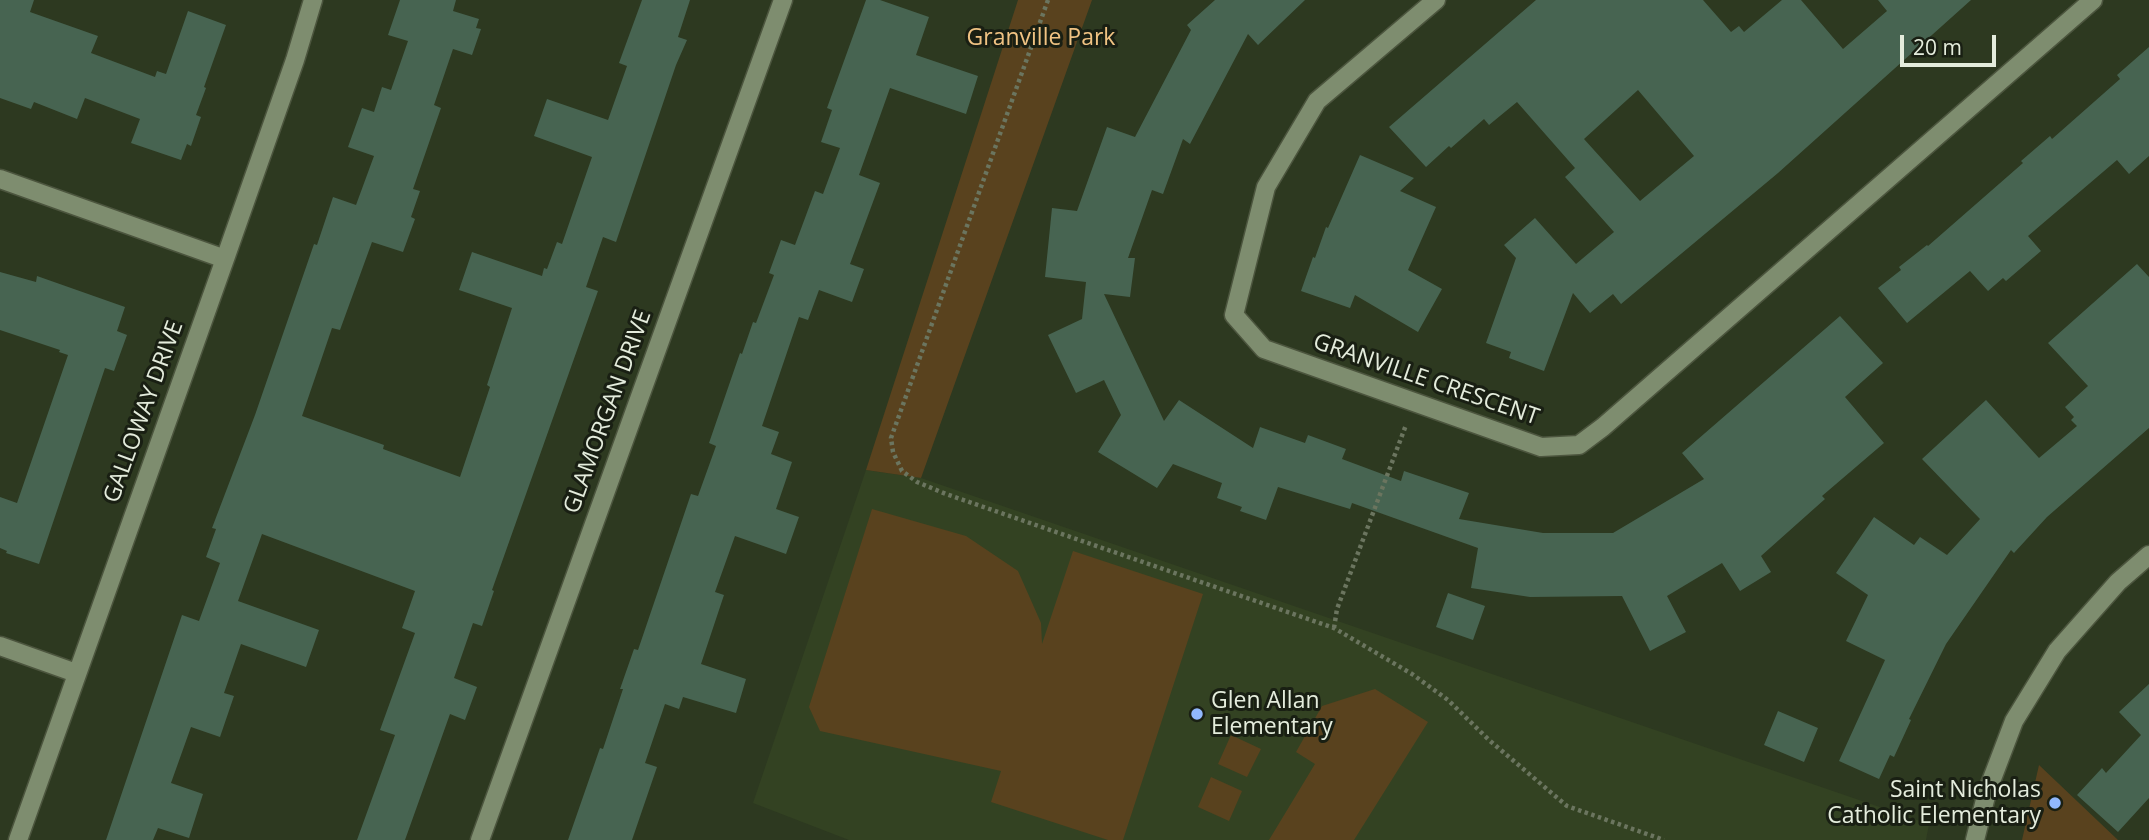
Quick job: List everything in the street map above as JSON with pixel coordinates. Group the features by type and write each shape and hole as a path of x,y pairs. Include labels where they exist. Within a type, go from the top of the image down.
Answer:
{"street":[{"name":"GALLOWAY DRIVE","path":"18,840 295,60 313,0"},
{"name":"GLAMORGAN DRIVE","path":"480,840 783,0"},
{"name":"GRANVILLE CRESCENT","path":"1436,0 1317,101 1266,187 1234,315 1264,349 1541,446 1580,445 2093,0"},
{"path":"0,179 225,259"},
{"path":"1975,840 1987,792 2014,720 2057,651 2118,582 2149,555"},
{"path":"0,646 76,673"}],"path":[{"path":"1048,0 891,438 892,452 902,471 917,482 946,494 1335,628 1403,668 1448,700 1489,740 1567,806 1664,840"},
{"path":"1335,628 1337,609 1415,402"}],"shaded area":[{"name":"Glen Allan Elementary","path":"866,470 921,478 1929,824 1926,840 849,840 753,803"}],"green space":[{"name":"Granville Park","path":"1018,0 1092,0 921,478 866,470"},
{"path":"872,509 966,536 1018,571 1041,623 1042,644 1073,551 1203,594 1123,840 1108,840 991,802 1001,771 820,731 809,707"},
{"path":"1375,689 1428,722 1354,840 1269,840 1315,764 1296,752 1322,706"},
{"path":"1231,735 1261,749 1247,777 1218,764"},
{"name":"Saint Nicholas Catholic Elementary","path":"2039,765 2118,840 2022,840"},
{"path":"1211,777 1242,791 1229,821 1198,807"}],"building":[{"path":"0,0 34,0 30,12 98,36 91,53 155,77 157,71 166,74 188,11 226,25 196,115 201,117 191,146 187,144 181,160 131,143 140,119 85,98 77,119 34,102 31,109 0,98"},
{"path":"400,0 456,0 453,11 479,19 476,28 481,29 472,55 453,49 434,105 441,108 413,189 420,191 411,217 415,219 403,252 372,242 340,330 332,328 302,416 384,445 383,449 460,477 490,387 487,385 512,308 459,290 472,252 542,276 557,242 562,244 592,157 534,136 547,99 608,120 627,66 619,63 642,0 690,0 678,37 687,40 616,242 603,237 586,287 598,291 492,590 494,591 482,626 473,623 454,678 477,687 465,720 450,714 405,840 357,840 395,735 380,730 415,633 402,628 415,591 262,534 238,601 319,630 306,667 241,644 224,693 234,696 220,737 191,727 171,783 203,794 189,838 158,828 153,840 106,840 182,615 199,621 220,563 206,557 216,529 212,528 255,415 314,244 317,245 333,197 356,205 374,156 348,147 362,108 374,112 382,87 391,90 408,41 388,35"},
{"path":"866,0 880,0 929,17 916,55 978,76 966,114 890,88 859,175 880,183 850,264 864,269 852,302 819,290 808,320 799,317 762,426 779,432 771,454 792,462 776,509 799,517 786,554 735,536 715,592 724,595 701,664 746,679 736,713 683,697 679,709 665,704 645,763 657,767 632,840 568,840 600,748 603,749 623,689 620,689 634,649 638,650 691,494 698,496 716,446 709,443 740,353 742,354 753,322 756,323 774,275 769,273 781,240 795,245 815,191 823,194 840,148 821,142 832,110 827,108"},
{"path":"1215,0 1305,0 1258,45 1248,34 1190,144 1183,139 1163,194 1152,190 1128,258 1135,258 1130,297 1104,294 1164,421 1179,400 1253,448 1260,427 1305,443 1308,435 1346,449 1342,459 1401,481 1404,471 1469,493 1459,519 1543,533 1613,533 1704,479 1682,453 1840,316 1883,363 1845,397 1884,443 1822,496 1825,499 1761,556 1771,572 1740,591 1722,563 1667,596 1686,632 1650,651 1622,596 1530,597 1471,588 1478,548 1352,503 1350,509 1278,487 1266,520 1240,511 1242,507 1217,498 1222,483 1173,464 1157,488 1098,452 1121,415 1104,380 1076,393 1048,335 1082,319 1086,282 1045,277 1052,208 1077,211 1107,127 1135,137 1191,30 1187,25"},
{"path":"1536,0 1703,0 1731,32 1739,26 1744,32 1782,0 1801,0 1843,49 1887,11 1878,0 1971,0 1778,173 1621,304 1613,294 1590,313 1573,293 1544,371 1509,358 1511,352 1486,343 1516,258 1504,245 1535,218 1576,264 1614,232 1565,177 1575,168 1517,102 1489,125 1484,119 1426,167 1389,127","holes":["1638,90 1694,156 1640,201 1584,139"]},
{"path":"2149,47 2149,156 2129,174 2117,160 2028,236 2041,251 2006,281 2003,278 1988,291 1970,271 1907,323 1878,288 1901,270 1899,267 1928,246 2023,163 2021,161 2050,136 2052,139 2120,79 2117,75"},
{"path":"1360,155 1414,178 1400,191 1436,207 1408,270 1442,289 1418,332 1355,295 1350,308 1301,291 1326,227 1328,228"},
{"path":"2137,264 2149,277 2149,428 2047,517 2014,553 2011,550 1946,644 1909,719 1911,720 1894,757 1890,755 1879,779 1839,761 1885,660 1846,641 1868,595 1836,573 1874,517 1914,545 1920,537 1947,555 1980,519 1922,459 1986,400 2039,458 2077,426 2071,420 2074,417 2065,407 2088,386 2048,343"},
{"path":"0,272 36,282 37,276 125,307 117,331 127,335 114,371 105,368 39,564 6,553 7,551 0,548 0,497 17,503 68,355 0,330"},
{"path":"1448,593 1485,606 1473,640 1436,627"},
{"path":"2149,684 2149,798 2118,832 2077,795 2102,768 2106,773 2141,735 2119,712"},
{"path":"1778,711 1818,728 1804,762 1764,745"}],"place":[{"name":"Glen Allan Elementary","path":"1197,714"},
{"name":"Saint Nicholas Catholic Elementary","path":"2055,803"}]}
